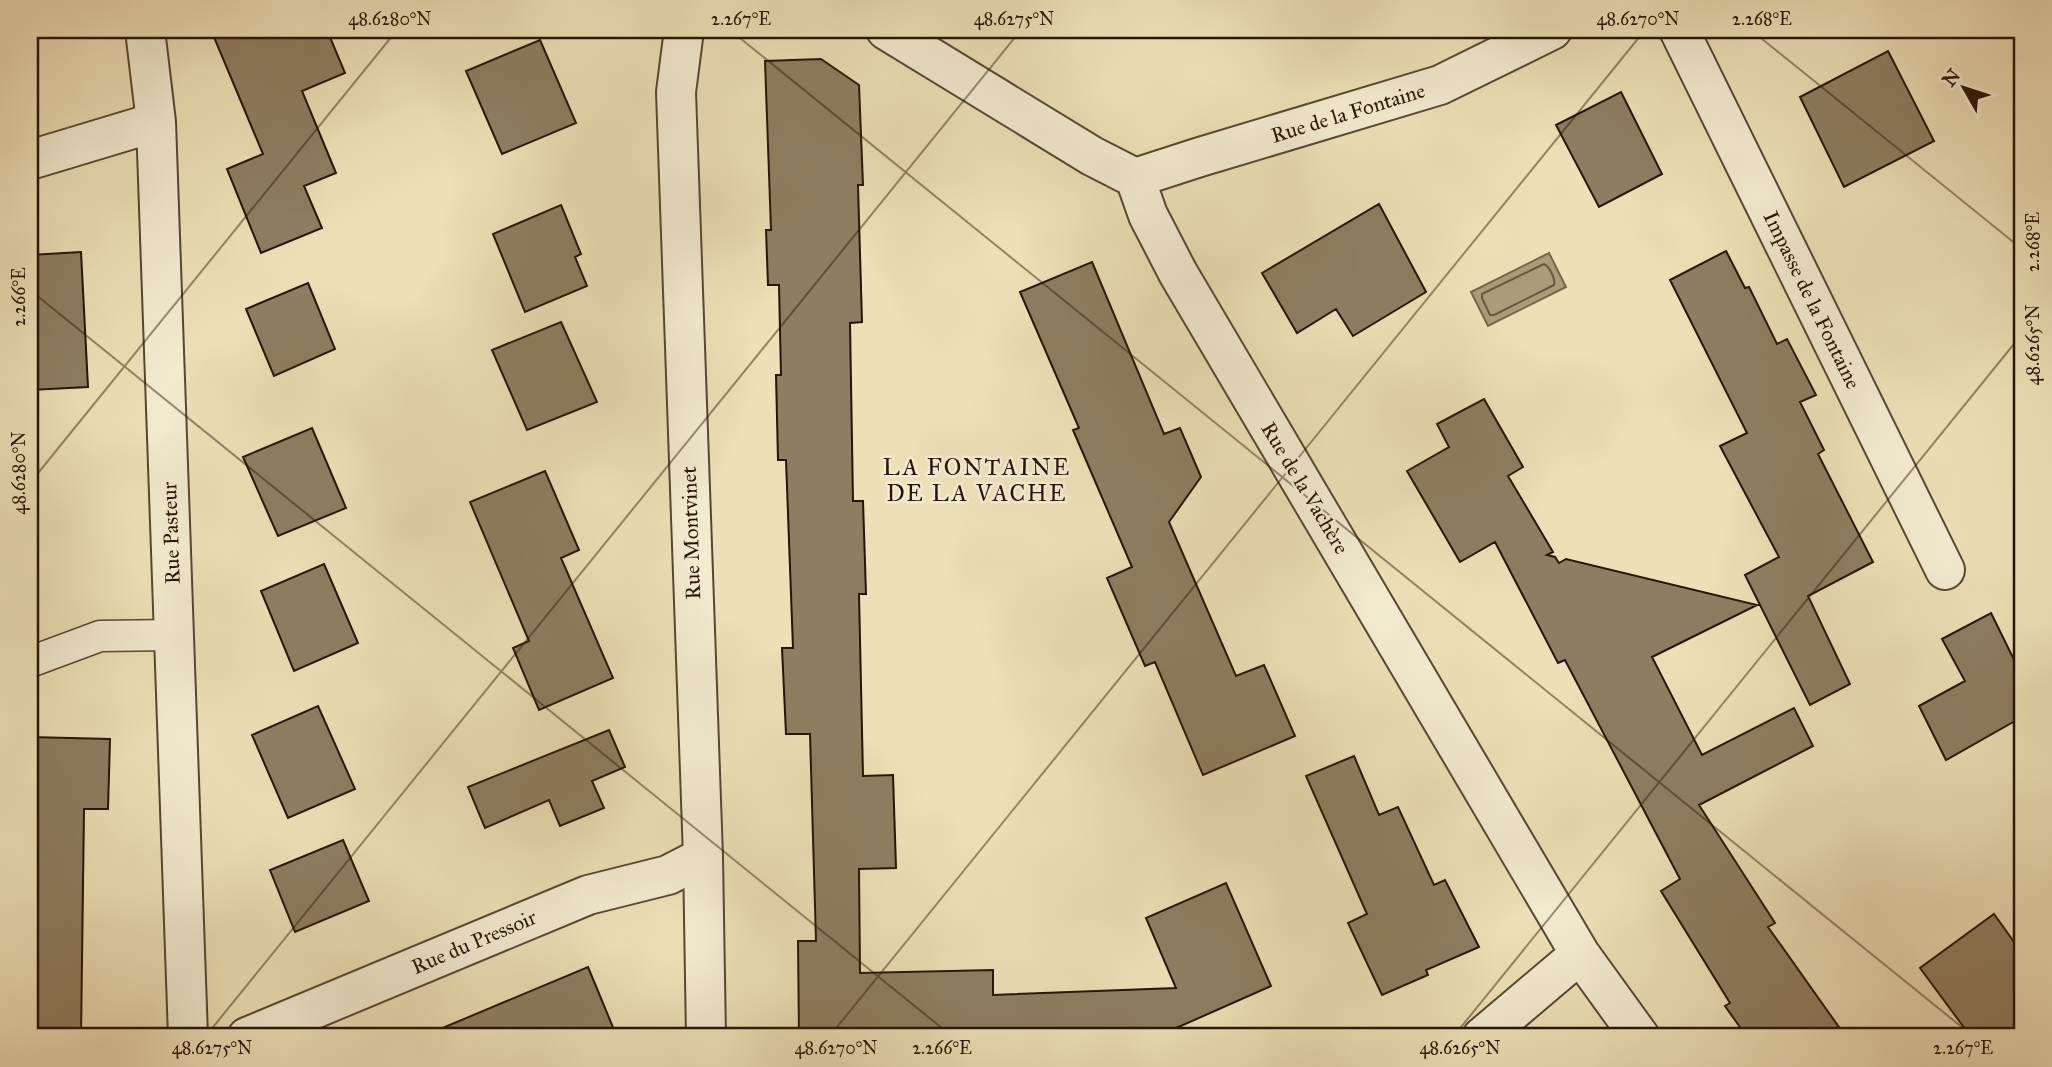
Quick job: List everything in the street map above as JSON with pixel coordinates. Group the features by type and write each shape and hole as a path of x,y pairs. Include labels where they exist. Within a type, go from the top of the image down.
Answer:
{"street":[{"name":"Rue Pasteur","path":"145,30 156,122 188,1037"},
{"name":"Rue Montvinet","path":"684,30 676,93 703,857 706,1037"},
{"path":"886,30 1092,156 1135,178"},
{"name":"Rue de la Fontaine","path":"1135,178 1440,85 1552,30"},
{"name":"Impasse de la Fontaine","path":"1679,30 1945,569"},
{"path":"30,160 156,122"},
{"name":"Rue de la Vachère","path":"1135,178 1148,215 1178,273 1580,954 1640,1037"},
{"name":"Rue du Pressoir","path":"247,1037 588,894 668,875 703,857"},
{"path":"1482,1037 1580,954"}],"lane":[{"path":"30,662 100,636 175,635"}],"water":[{"path":"1549,253 1566,287 1488,326 1471,292"}],"building":[{"path":"211,30 327,30 345,73 302,91 336,173 304,186 322,228 261,253 227,169 263,154"},
{"path":"540,40 576,123 502,154 466,71"},
{"path":"1888,51 1934,141 1844,187 1800,97"},
{"path":"821,59 859,85 863,185 858,185 862,322 850,323 853,501 863,501 866,594 859,594 863,776 893,775 896,868 859,869 860,973 993,970 993,995 1176,988 1146,918 1226,883 1271,986 1156,1037 799,1037 798,941 816,941 810,734 786,734 782,648 793,648 786,460 778,460 776,375 781,375 779,285 768,285 766,230 771,230 765,61"},
{"path":"1621,92 1662,174 1599,207 1556,125"},
{"path":"1379,204 1426,292 1353,336 1336,309 1297,333 1262,273"},
{"path":"561,205 581,254 575,257 587,286 525,312 493,234"},
{"path":"1726,251 1745,288 1749,287 1777,344 1787,339 1816,395 1800,402 1824,450 1818,454 1873,562 1808,596 1850,684 1810,705 1745,575 1779,557 1720,446 1747,433 1670,280"},
{"path":"81,252 88,387 30,390 30,255"},
{"path":"1092,262 1164,434 1180,428 1201,477 1169,522 1236,676 1264,665 1295,736 1203,775 1155,662 1145,666 1107,578 1132,567 1073,430 1079,428 1020,292"},
{"path":"308,283 335,349 274,376 246,309"},
{"path":"561,322 597,402 527,430 492,350"},
{"path":"1484,399 1523,467 1508,476 1553,552 1547,555 1555,557 1559,563 1566,559 1757,605 1652,657 1702,755 1794,708 1813,746 1699,805 1775,923 1768,927 1846,1037 1747,1037 1725,1006 1730,1003 1661,891 1680,879 1565,660 1558,663 1495,542 1460,562 1407,471 1449,447 1437,424"},
{"path":"312,428 346,508 278,536 243,457"},
{"path":"545,471 579,550 561,558 613,678 539,710 513,648 529,641 470,502"},
{"path":"324,564 358,643 294,671 261,591"},
{"path":"1991,613 2022,676 2022,717 1946,760 1919,706 1965,681 1942,639"},
{"path":"318,706 355,789 288,818 252,735"},
{"path":"609,730 625,767 592,781 604,808 560,826 549,800 485,828 468,787"},
{"path":"30,737 110,739 108,809 84,809 81,1037 30,1037"},
{"path":"1354,756 1379,815 1398,807 1434,885 1445,880 1479,947 1426,970 1428,975 1382,995 1348,923 1367,914 1306,776"},
{"path":"343,840 369,901 295,932 270,870"},
{"path":"1994,914 2022,953 2022,1037 1971,1037 1920,968"},
{"path":"588,967 617,1037 421,1037"}],"district":[{"name":"LA FONTAINE DE LA VACHE","path":"977,480"}]}
